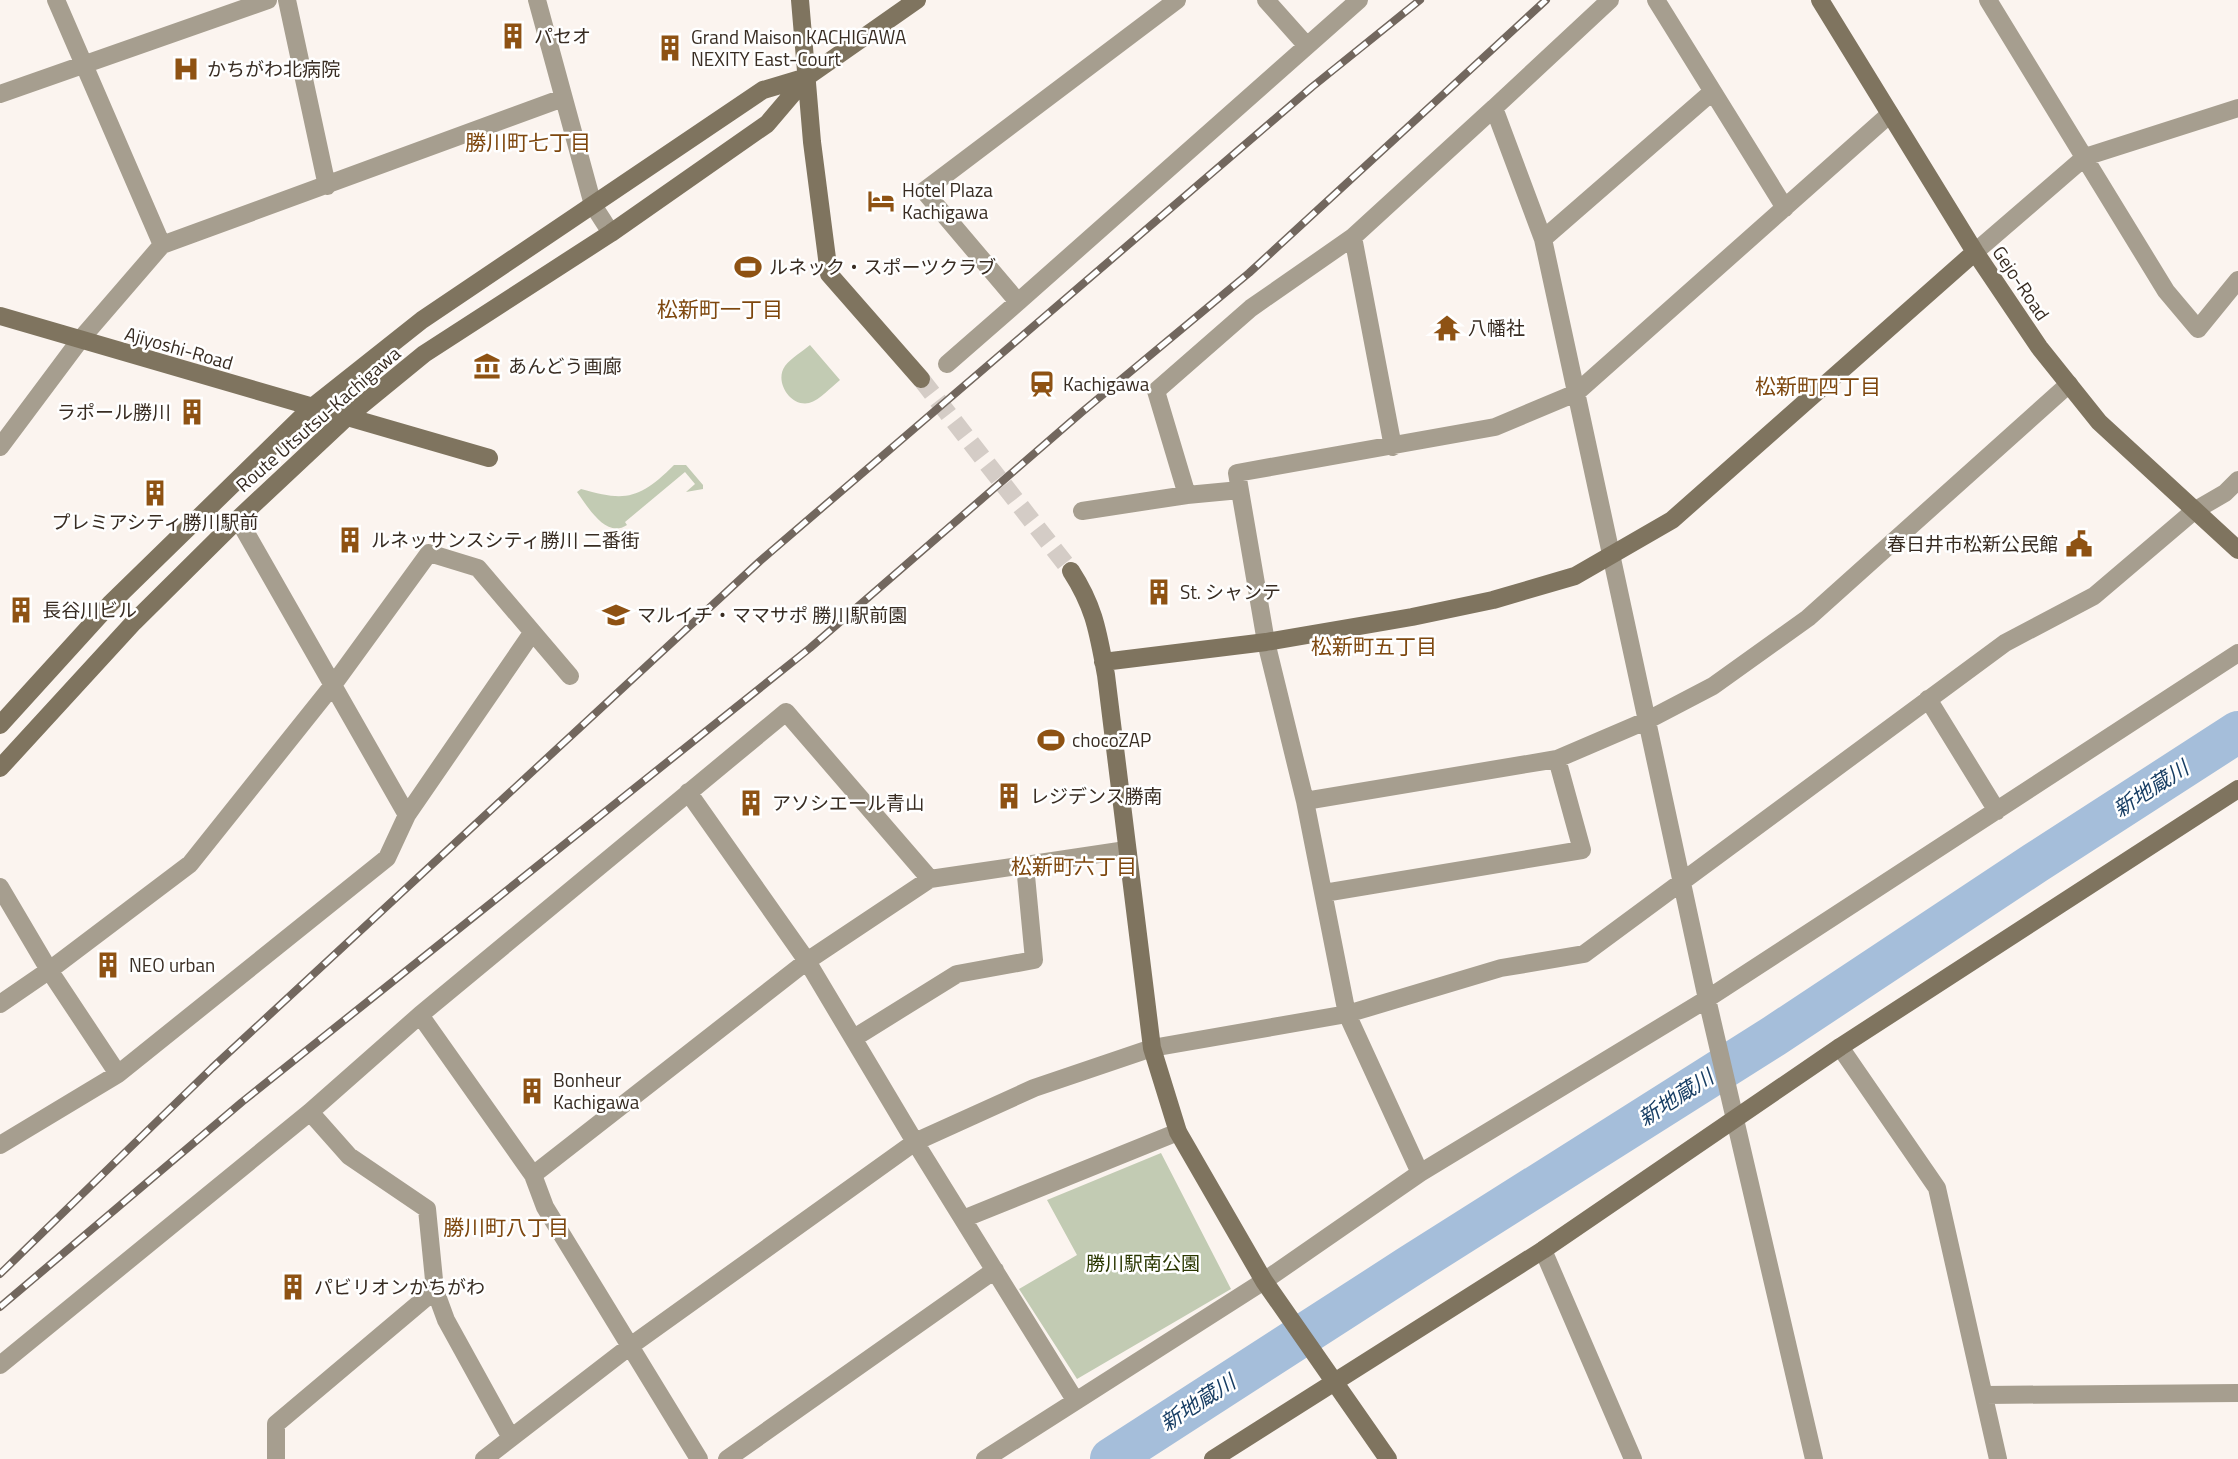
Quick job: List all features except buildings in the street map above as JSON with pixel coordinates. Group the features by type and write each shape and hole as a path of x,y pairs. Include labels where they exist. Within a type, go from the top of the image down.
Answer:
{"street":[{"path":"57,0 162,245"},
{"path":"0,94 268,0"},
{"path":"287,0 327,186"},
{"path":"537,0 593,205 611,233"},
{"path":"800,0 812,142 829,274 921,379"},
{"name":"Route Utsutsu-Kachigawa","path":"0,768 134,622 347,417 425,354 611,233 767,124 807,77 917,0"},
{"path":"1017,302 925,191 1177,0"},
{"path":"1266,0 1307,46"},
{"path":"947,364 1359,0"},
{"path":"1187,495 1156,391 1251,308 1353,237 1610,0"},
{"path":"1656,0 1785,208"},
{"name":"Gejo-Road","path":"1820,0 1975,252 2039,347 2099,422 2238,550"},
{"path":"1987,0 2166,291 2198,329 2238,280"},
{"name":"Route Utsutsu-Kachigawa","path":"0,724 110,604 311,408 422,320 763,90 807,77"},
{"path":"1543,239 1712,92"},
{"path":"0,447 80,341 162,245 563,98"},
{"path":"1494,108 1543,239 1707,999 1814,1459"},
{"path":"1103,662 1266,642 1412,617 1493,600 1575,576 1672,520 2085,157 2238,108"},
{"path":"1420,1173 1347,1014 1305,801 1266,642 1237,473 1495,427 1577,393 1890,114"},
{"path":"1353,237 1392,447"},
{"name":"Ajiyoshi-Road","path":"0,316 488,458"},
{"path":"1305,801 1558,760 1648,720 1713,686 1808,618 2069,384"},
{"path":"484,1459 629,1347 915,1142 1034,1088 1152,1048 1347,1014 1501,968 1584,954 2005,643 2094,596 2194,511 2225,493 2238,480"},
{"path":"1082,511 1240,490"},
{"path":"238,519 407,816"},
{"path":"0,1004 190,864 333,685 429,553 478,568 570,676"},
{"path":"1071,571 1086,594 1097,626 1152,1048 1178,1132 1264,1281 1388,1459"},
{"path":"0,1144 118,1074 387,858 407,816 532,633"},
{"path":"985,1459 1264,1281 1420,1173 1707,999 2238,653"},
{"path":"1928,699 1997,811"},
{"path":"0,1365 310,1112 420,1015 786,712 930,879"},
{"path":"1324,893 1582,850 1558,760"},
{"path":"1213,1459 1333,1380 1543,1250 1733,1110 1840,1047 2238,789"},
{"path":"688,792 807,961 915,1142 1075,1400"},
{"path":"533,1175 807,961 930,879 1126,850"},
{"path":"853,1038 957,974 1034,960 1025,865"},
{"path":"0,887 49,970 118,1074"},
{"path":"420,1015 533,1175 545,1207 699,1459"},
{"path":"1840,1047 1937,1188 1998,1459"},
{"path":"310,1112 349,1156 427,1209 435,1290 446,1320 511,1438"},
{"path":"963,1219 1178,1132"},
{"path":"1543,1250 1633,1459"},
{"path":"727,1459 995,1270"},
{"path":"276,1459 276,1424 435,1290"},
{"path":"1985,1395 2238,1393"}],"green space":[{"path":"810,345 840,380 817,399 802,403 790,397 781,379 790,360"},
{"path":"674,465 686,465 703,485 703,489 686,492 695,484 685,472 625,522 627,525 619,528 605,525 598,519 577,492 581,489 610,496 632,495 651,485"},
{"name":"勝川駅南公園","path":"1161,1153 1231,1289 1077,1379 1019,1289 1077,1255 1047,1200"}],"waterway":[{"name":"新地蔵川","path":"1111,1459 1774,1036 2238,732"}],"tunnel":[{"path":"921,379 1071,571"}],"railway":[{"path":"0,1274 212,1068 760,561 1312,87 1420,0"},
{"path":"0,1307 242,1102 810,648 1082,412 1249,273 1546,0"}],"place":[{"name":"パセオ","path":"513,36"},
{"name":"Grand Maison KACHIGAWA NEXITY East-Court","path":"670,48"},
{"name":"かちがわ北病院","path":"186,69"},
{"name":"Hotel Plaza Kachigawa","path":"881,201"},
{"name":"ルネック・スポーツクラブ","path":"748,267"},
{"name":"八幡社","path":"1447,328"},
{"name":"あんどう画廊","path":"487,366"},
{"name":"Kachigawa","path":"1042,384"},
{"name":"ラポール勝川","path":"192,412"},
{"name":"プレミアシティ勝川駅前","path":"155,493"},
{"name":"ルネッサンスシティ勝川 二番街","path":"350,540"},
{"name":"春日井市松新公民館","path":"2079,544"},
{"name":"St. シャンテ","path":"1159,592"},
{"name":"長谷川ビル","path":"21,610"},
{"name":"マルイチ・ママサポ 勝川駅前園","path":"616,615"},
{"name":"chocoZAP","path":"1051,740"},
{"name":"レジデンス勝南","path":"1009,796"},
{"name":"アソシエール青山","path":"751,803"},
{"name":"NEO urban","path":"108,965"},
{"name":"Bonheur Kachigawa","path":"532,1091"},
{"name":"パビリオンかちがわ","path":"293,1287"}],"district":[{"name":"勝川町七丁目","path":"528,143"},
{"name":"松新町一丁目","path":"720,310"},
{"name":"松新町四丁目","path":"1818,387"},
{"name":"松新町五丁目","path":"1374,647"},
{"name":"松新町六丁目","path":"1074,867"},
{"name":"勝川町八丁目","path":"506,1228"}]}
